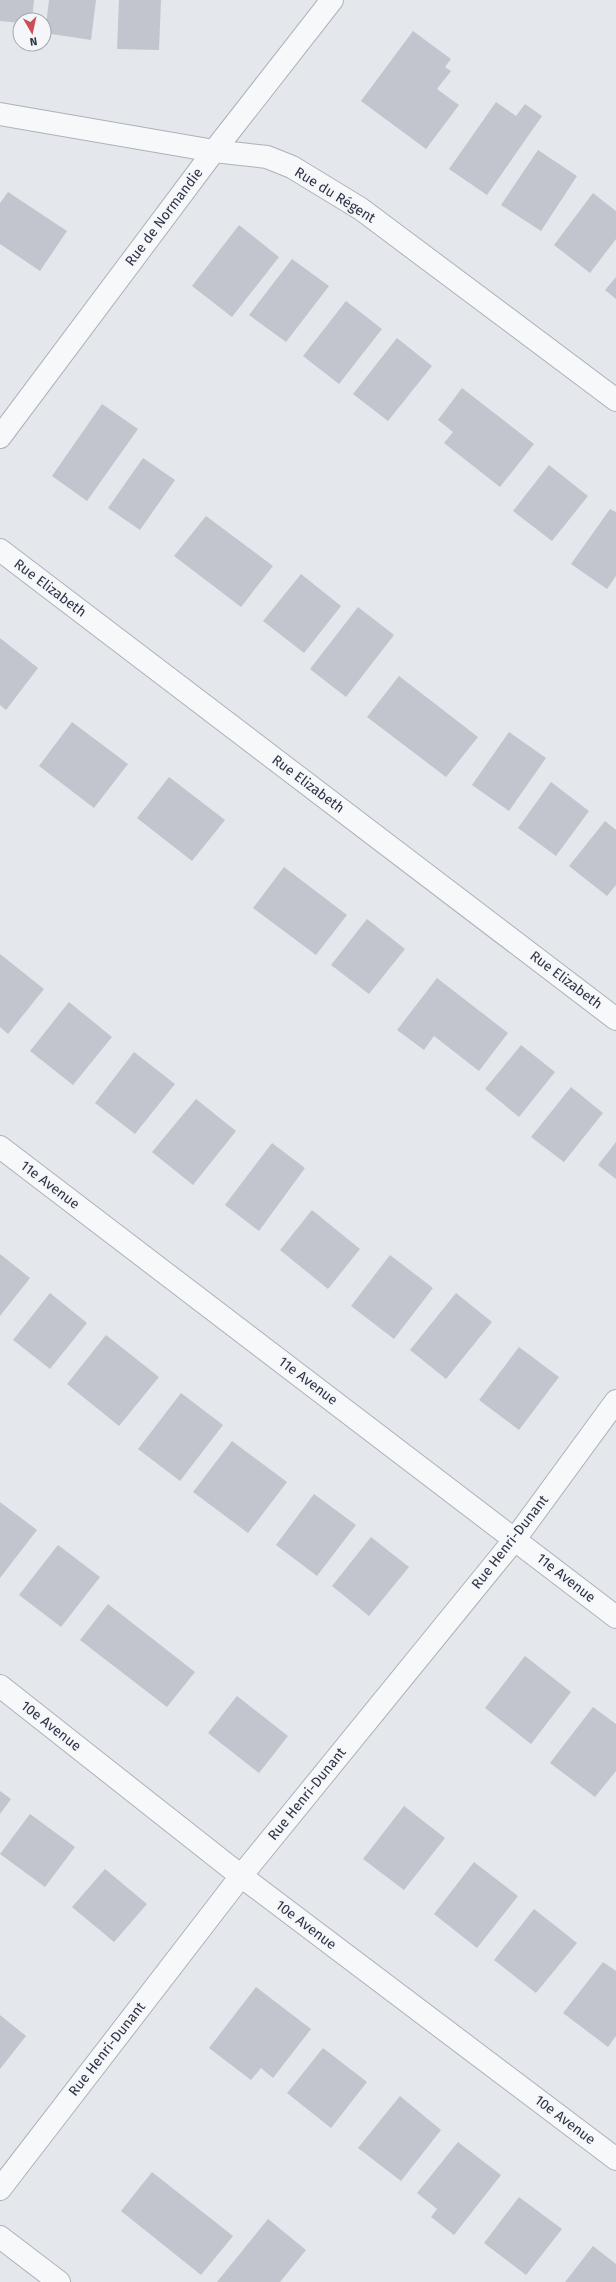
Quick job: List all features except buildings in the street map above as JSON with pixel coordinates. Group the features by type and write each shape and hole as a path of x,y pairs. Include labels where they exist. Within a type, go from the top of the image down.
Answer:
{"street":[{"name":"Rue de Normandie","path":"0,437 214,151 332,0"},
{"name":"Rue du Régent","path":"0,114 274,160 292,167 361,208 616,400"},
{"name":"Rue Elizabeth","path":"0,550 616,1019"},
{"name":"11e Avenue","path":"0,1147 616,1617"},
{"name":"Rue Henri-Dunant","path":"0,2189 241,1876 515,1539 616,1401"},
{"name":"10e Avenue","path":"0,1686 241,1876 616,2159"},
{"path":"0,2237 59,2282"}]}
